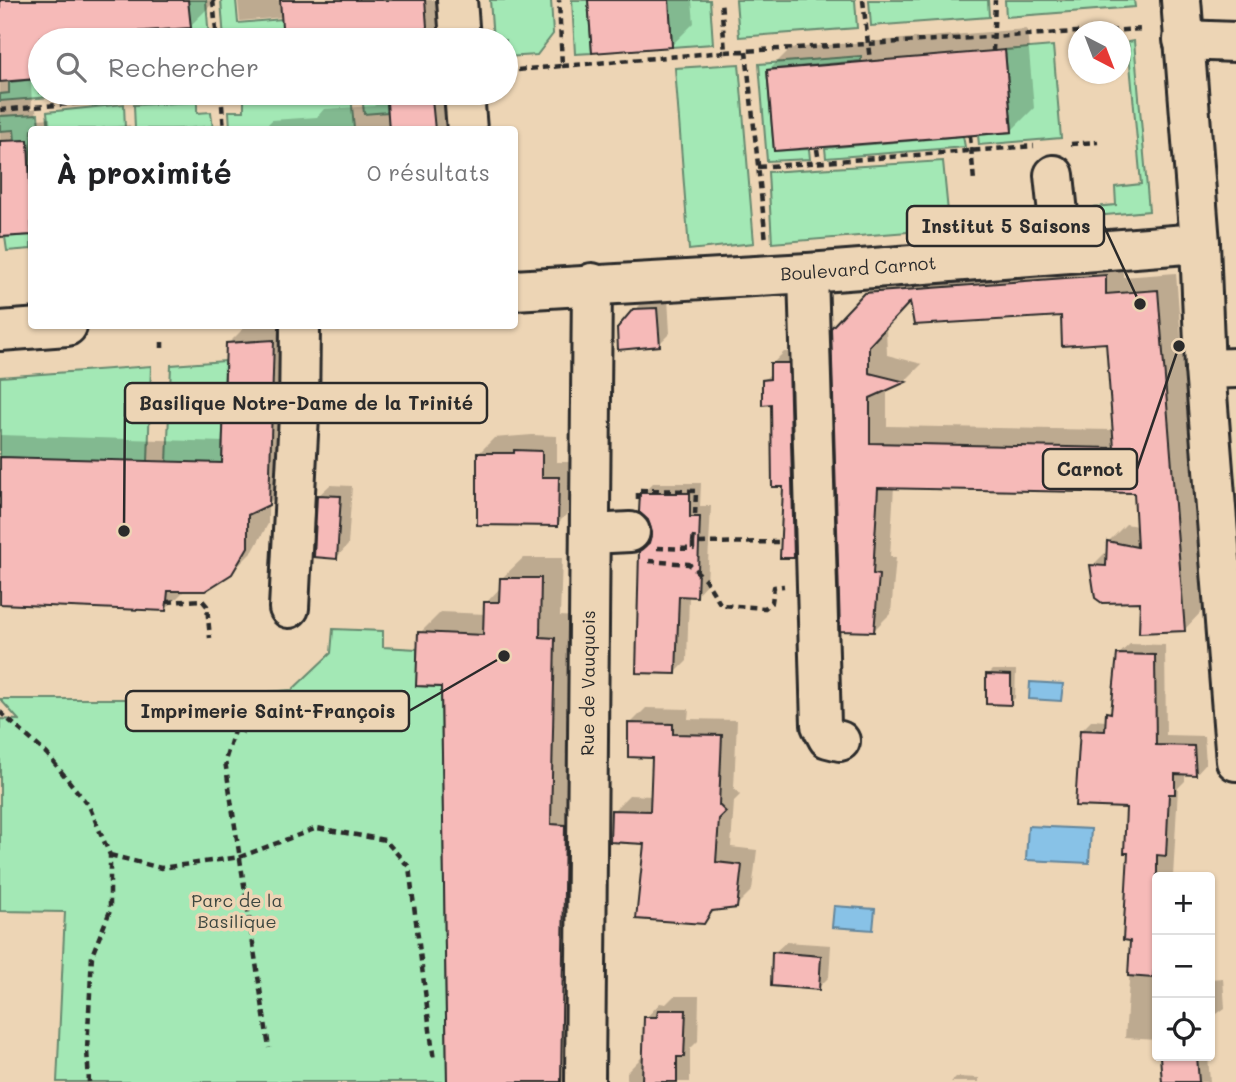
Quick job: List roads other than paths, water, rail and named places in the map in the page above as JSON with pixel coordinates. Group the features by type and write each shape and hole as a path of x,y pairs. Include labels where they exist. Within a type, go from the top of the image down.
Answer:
{"street":[{"path":"457,0 459,28"},
{"path":"1181,0 1200,243 1220,369 1236,761"},
{"path":"1183,40 1236,42"},
{"path":"465,105 467,126"},
{"path":"1054,155 1062,253"},
{"name":"Boulevard Carnot","path":"518,290 808,273 1200,243"},
{"path":"808,273 821,724 828,738 840,741"},
{"name":"Rue de Vauquois","path":"585,1082 592,284"},
{"path":"0,331 28,329"},
{"path":"289,608 299,415 300,329"},
{"path":"590,534 638,537"}],"water":[{"path":"1030,682 1063,684 1061,701 1029,699"},
{"path":"1028,826 1091,829 1089,863 1026,860"},
{"path":"834,906 875,909 873,930 832,927"}],"place":[{"name":"Institut 5 Saisons","path":"1140,304"},
{"name":"Carnot","path":"1179,346"},
{"name":"Basilique Notre-Dame de la Trinité","path":"124,531"},
{"name":"Imprimerie Saint-François","path":"504,656"}],"park label":[{"name":"Parc de la Basilique","path":"237,911"}]}
